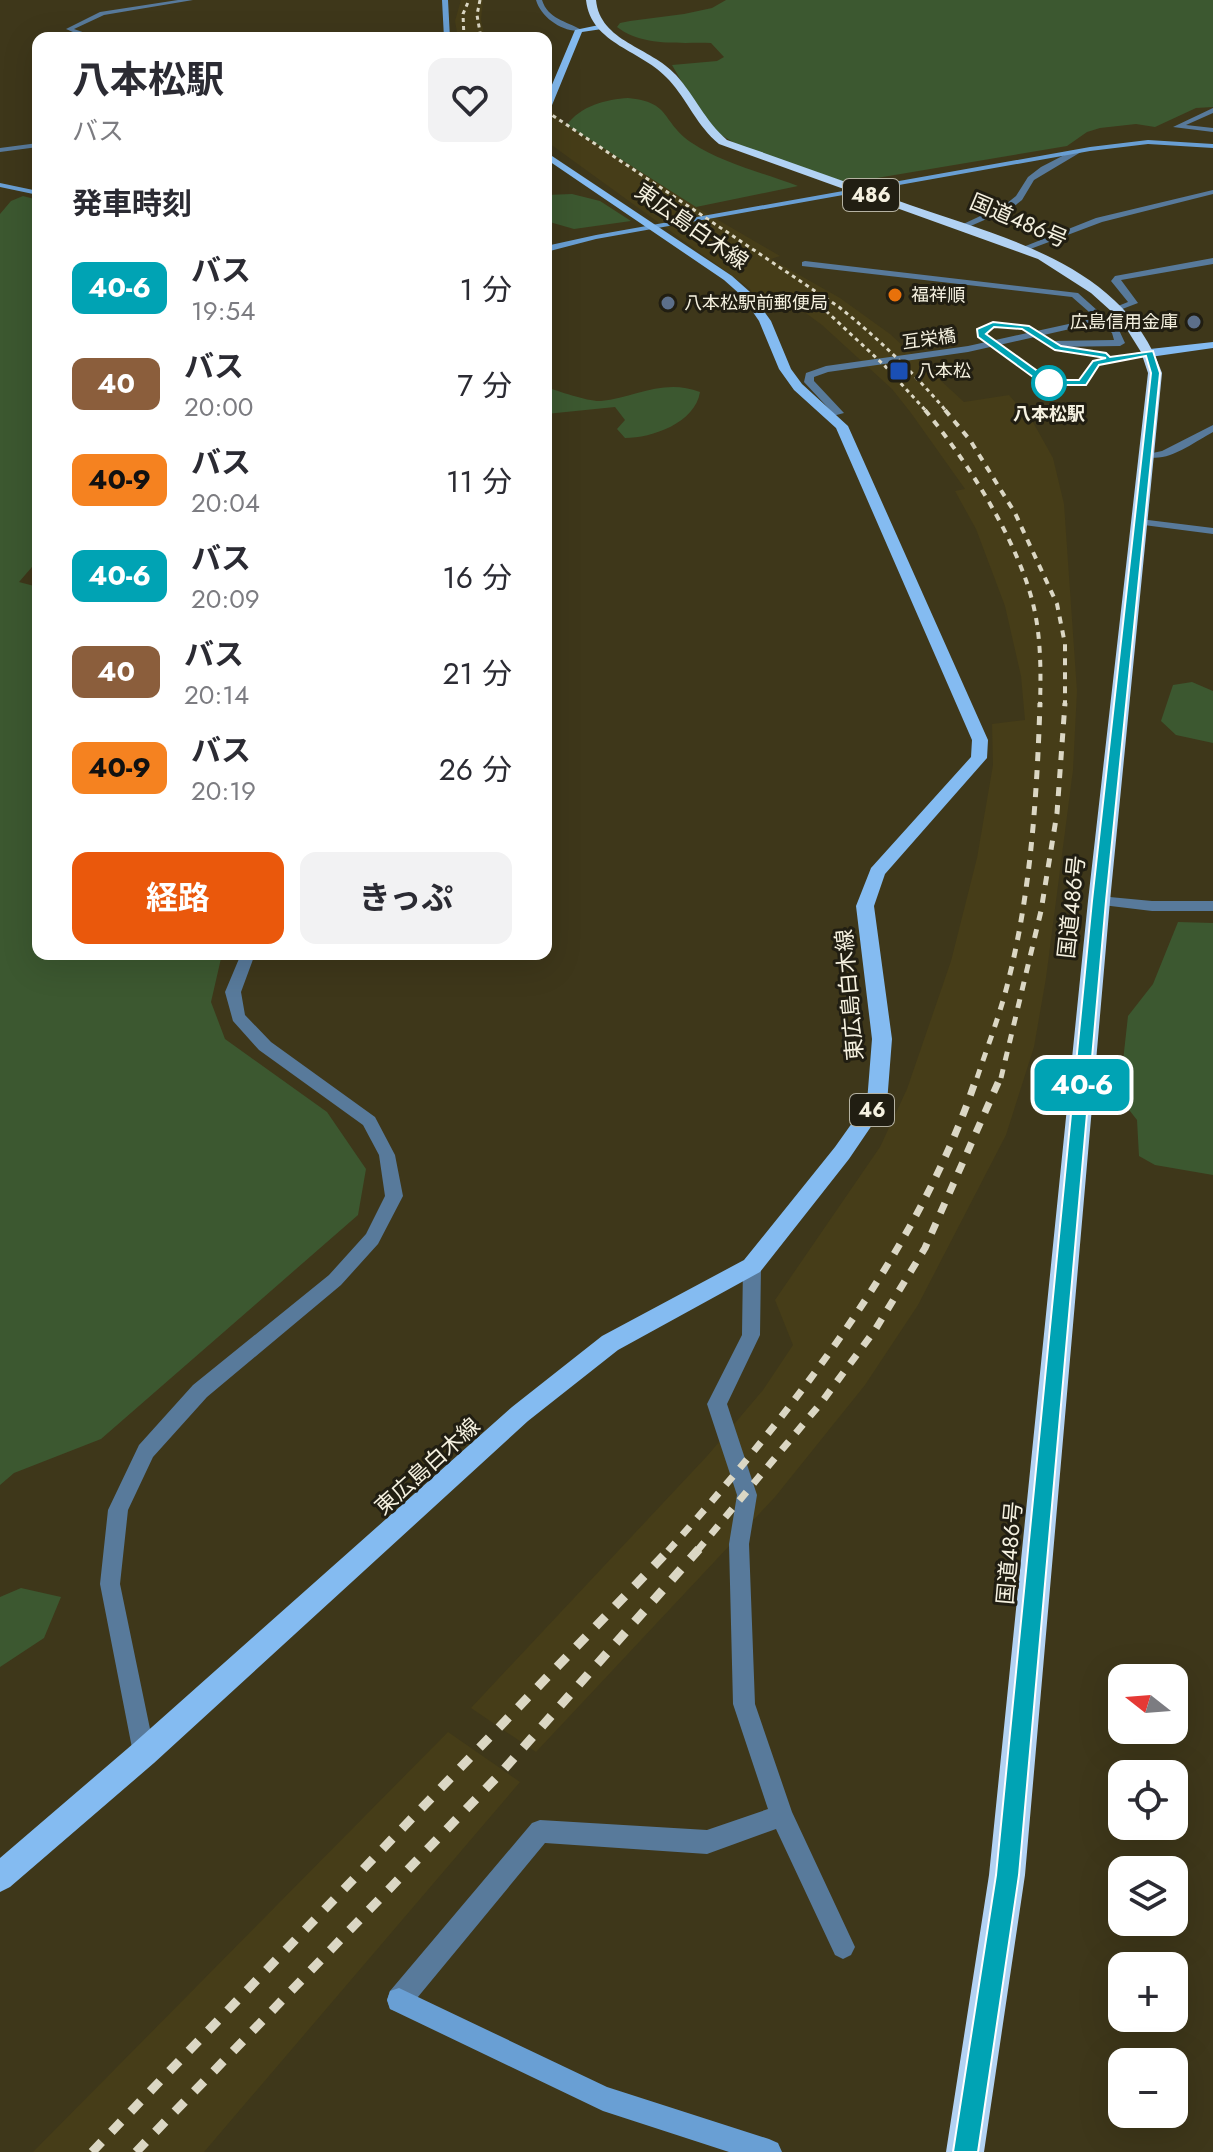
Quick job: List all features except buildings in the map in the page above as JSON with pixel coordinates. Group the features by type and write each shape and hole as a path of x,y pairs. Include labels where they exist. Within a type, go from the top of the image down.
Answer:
{"highway":[{"path":"591,0 591,16 599,27"},
{"name":"国道486号","path":"599,27 664,69 681,89 701,124 723,142 1042,256 1088,284 1117,308 1142,336 1155,373 1099,901 1007,1875 965,2152"}],"main road":[{"path":"552,95 579,30 599,27"},
{"name":"東広島白木線","path":"0,1877 144,1753 520,1414 610,1343 752,1266 842,1153 877,1103 882,1039 865,906 877,872 954,782 979,758 980,740 835,412 798,387 785,369 765,321 746,294 728,278 552,159"},
{"path":"1150,353 1213,345"}],"street":[{"path":"134,0 148,5"},
{"path":"78,32 69,29 102,13 190,0"},
{"path":"444,0 447,32"},
{"path":"539,0 541,10 551,19 579,30"},
{"path":"1177,127 1213,110"},
{"path":"1177,127 1213,130"},
{"path":"1177,127 1180,143"},
{"path":"552,248 758,207 1077,152 1133,144 1213,146"},
{"path":"0,150 32,146"},
{"path":"963,226 1009,206 1019,198 1031,179 1077,152"},
{"path":"0,185 32,192"},
{"path":"1022,249 1099,220 1213,192"},
{"path":"1117,308 1134,303 1122,292 1115,281 1118,278 1213,261"},
{"path":"805,264 1075,295 1116,332 1120,343 1053,344"},
{"name":"互栄橋","path":"835,412 809,382 809,375 826,369 968,349 1100,319"},
{"path":"1121,357 1150,353"},
{"path":"1148,455 1164,454 1213,428"},
{"path":"1140,522 1213,531"},
{"path":"1099,901 1152,906 1213,906"},
{"path":"144,1753 110,1584 118,1510 146,1451 200,1391 335,1280 372,1239 394,1196 387,1155 369,1121 265,1046 238,1017 233,992 246,960"},
{"path":"752,1266 751,1335 717,1404 747,1495 739,1544 744,1704 782,1816 843,1947"},
{"path":"769,2152 603,2098 399,2000 540,1831 707,1842 782,1816"}],"shaded area":[{"path":"461,0 483,0 481,20 484,32 457,32 455,21"},
{"path":"552,112 567,125 696,207 780,256 771,259 840,298 890,334 964,402 1009,395 1034,424 1053,458 1064,504 1077,691 1073,770 1046,978 1034,1047 1006,1135 918,1305 865,1385 775,1497 536,1752 471,1708 708,1455 763,1390 793,1345 775,1300 880,1147 907,1089 951,961 977,858 993,765 992,724 1025,720 1021,676 1005,606 976,529 955,491 965,489 892,389 822,325 792,303 765,308 749,288 552,145"},
{"path":"448,1732 520,1782 204,2152 33,2152"}],"green space":[{"path":"726,0 1213,0 1213,107 1196,108 1155,127 1136,124 1100,128 1087,132 1067,146 847,183 738,145 706,124 672,65 717,61 724,57 711,43 650,41 617,27 630,21 712,8"},
{"path":"628,98 659,108 682,135 704,150 798,186 696,207 567,125 572,118 594,105"},
{"path":"572,194 600,201 631,221 574,229 552,223 552,195"},
{"path":"23,196 32,198 32,567 19,582 32,585 32,960 221,960 211,1002 225,1039 327,1112 366,1169 358,1215 101,1439 14,1473 0,1485 0,214 11,201"},
{"path":"661,388 687,388 700,392 690,412 681,420 659,432 636,437 625,438 617,429 625,420 615,407 552,413 552,389 596,401"},
{"path":"1192,682 1213,691 1213,743 1176,735 1161,721 1173,685"},
{"path":"1178,922 1213,923 1213,1175 1155,1165 1139,1156 1137,1120 1119,1097 1128,1016 1153,984"},
{"path":"21,1588 61,1597 44,1638 0,1667 0,1597"}],"railway":[{"path":"464,32 463,14 469,0"},
{"path":"480,0 477,15 480,32"},
{"path":"552,115 839,307 896,357 947,412"},
{"path":"826,311 884,365 927,412"},
{"path":"925,410 974,478 1017,557 1036,620 1040,703"},
{"path":"945,410 970,440 1015,513 1057,604 1065,644 1065,703"},
{"path":"977,1078 1006,991 1023,911 1035,807 1040,703"},
{"path":"1001,1078 1041,911 1057,813 1065,703"},
{"path":"668,1551 804,1387 886,1267 922,1205 952,1141 977,1076"},
{"path":"697,1551 821,1403 875,1330 925,1248 1001,1076"},
{"path":"92,2152 670,1549"},
{"path":"136,2152 498,1776 699,1549"}],"bus line":[{"name":"40-6","path":"965,2152 1007,1875 1099,901 1155,373 1150,353 1096,363 1082,383 1048,383 982,335 980,330 993,325 1014,325 1059,348 1106,355"}],"place":[{"name":"福祥順","path":"895,295"},
{"name":"八本松駅前郵便局","path":"668,303"},
{"name":"広島信用金庫","path":"1194,322"},
{"name":"八本松","path":"899,371"},
{"name":"八本松駅","path":"1049,383"}]}
